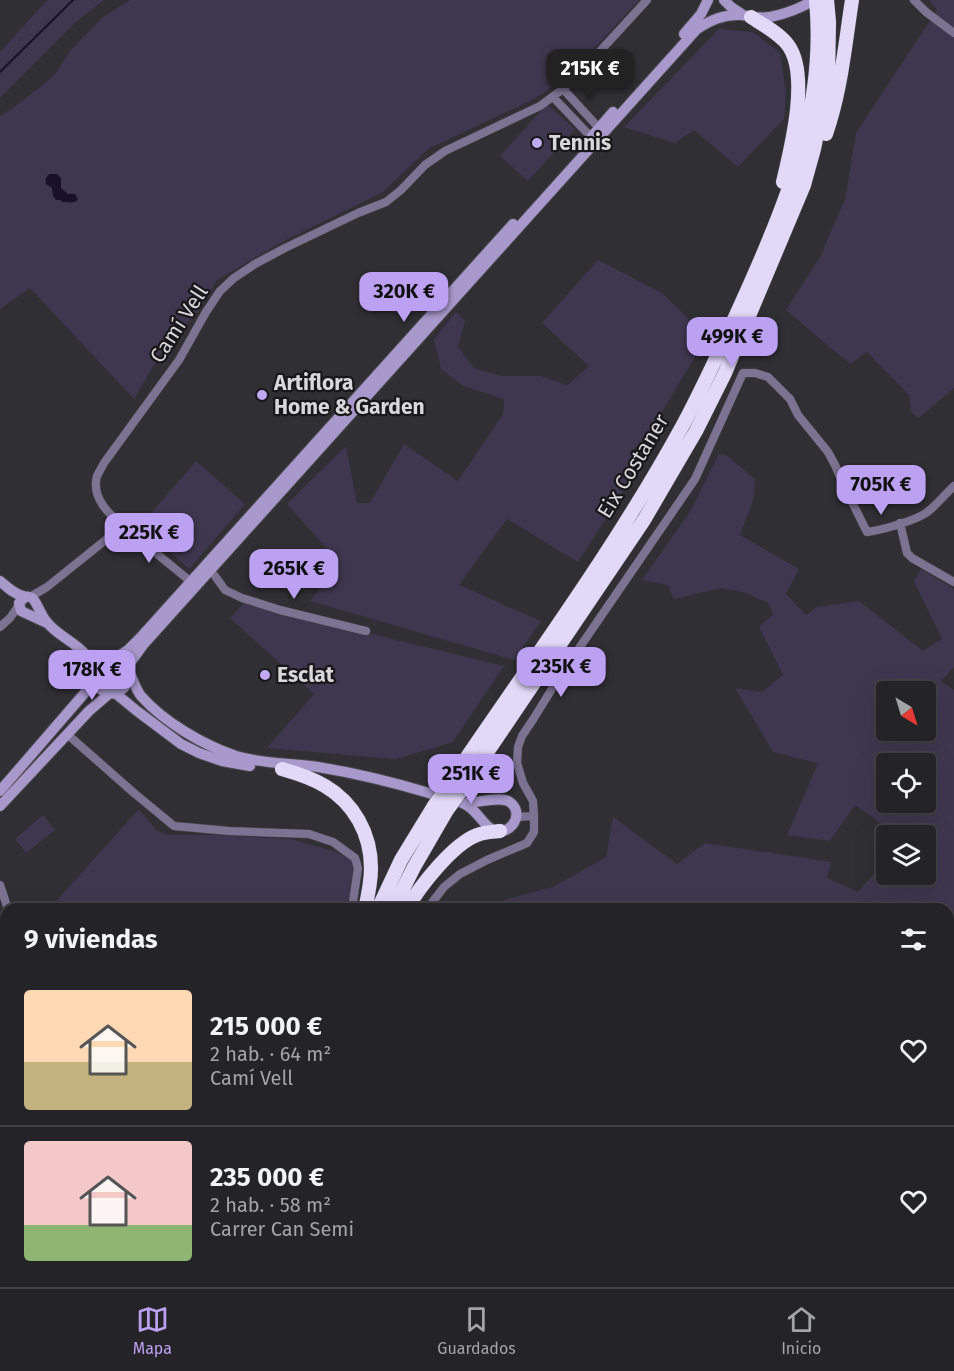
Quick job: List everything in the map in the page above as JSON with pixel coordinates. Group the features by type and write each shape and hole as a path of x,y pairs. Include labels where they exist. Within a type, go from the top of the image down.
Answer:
{"highway":[{"name":"Eix Costaner","path":"457,793 626,522 684,424 726,337 779,214 804,140 814,93 818,53 818,20 815,0"},
{"name":"Eix Costaner","path":"381,903 411,843 457,793 638,529 714,396 804,185 828,79 827,0"},
{"path":"804,185 810,177 829,125 842,72 852,0"},
{"path":"747,16 777,34 789,46 798,70 794,138 779,198 779,214"},
{"path":"282,769 325,786 346,803 360,821 369,844 371,867 366,903"},
{"name":"Eix Costaner","path":"396,903 441,808"},
{"path":"411,903 441,863 454,851 477,835 500,831"}],"street":[{"name":"Camí Vell","path":"190,581 106,512 96,490 97,477 110,453 178,360 220,291 255,264 358,213 386,202 425,165 445,151 540,106 563,89 587,66 647,0"},
{"path":"0,791 94,679 100,662 128,650 140,638 696,20 708,0"},
{"path":"724,0 731,8 747,16"},
{"path":"0,806 89,711 113,693 126,687 128,671 144,645 697,29 709,21 720,18 769,17 796,9 815,0"},
{"path":"914,0 954,33"},
{"path":"563,89 595,132"},
{"path":"553,97 595,132"},
{"path":"431,903 444,886 460,874 527,843 534,832 533,801 517,763 518,747 522,736 558,679 695,479 743,373 755,373 768,377 790,399 798,415 828,453 867,532 900,523 927,512 954,486"},
{"path":"900,523 907,553 954,582"},
{"path":"0,627 26,603 123,526"},
{"path":"215,576 225,590 242,598 280,610 366,631"},
{"path":"0,581 86,655 94,679 101,690 113,693 181,744 222,761 253,767 282,769 316,767"},
{"path":"86,655 122,661 139,694 152,707 181,730 213,747 257,761 316,767 457,793 472,804 502,798 510,801 515,808 515,822 510,828 500,831 492,829 457,793"},
{"path":"67,734 174,826 309,834 333,842 355,858 358,868 353,903"},
{"path":"486,823 484,810 493,800"},
{"path":"516,817 534,816"},
{"path":"0,885 2,899"}],"shaded area":[{"path":"48,0 104,0 76,22 0,98 0,52"},
{"path":"130,0 639,0 569,76 534,99 428,149 383,192 282,242 217,280 198,311 161,353 134,399 30,288 0,309 0,116 54,76 70,51 102,18"},
{"path":"929,0 954,0 954,388 919,418 911,412 909,395 867,352 850,364 786,310 820,257 845,199 856,133 937,10"},
{"path":"719,29 753,32 780,53 786,93 784,119 738,167 694,130 675,143 624,127"},
{"name":"Tennis","path":"547,104 575,129 528,181 500,156"},
{"path":"50,174 57,174 61,178 61,188 68,194 75,194 77,201 56,200 52,188 46,184 46,178"},
{"path":"598,260 662,293 707,337 645,440 631,451 635,473 578,562 507,519 459,585 541,621 514,660 310,601 340,563 287,504 346,446 357,503 370,503 404,444 458,481 503,414 504,399 463,386 441,369 434,339 456,312 465,321 458,347 474,368 501,376 540,376 567,385 589,366 542,323"},
{"path":"719,454 726,455 755,479 754,498 740,535 799,569 786,594 806,615 817,607 859,601 923,651 942,639 914,581 921,569 954,589 954,667 941,681 954,690 954,903 500,903 504,900 553,887 606,857 613,817 677,864 705,843 831,862 827,878 858,892 876,871 876,885 936,885 936,825 884,825 855,805 830,841 787,835 818,763 773,752 735,688 762,692 783,675 759,627 773,614 768,603 746,593 722,588 674,599 668,585 642,580 691,510"},
{"path":"196,461 245,504 189,569 140,526"},
{"path":"244,603 504,666 453,742 396,759 267,748 314,694 230,618"},
{"path":"139,809 156,830 168,835 291,839 336,852 348,857 355,864 355,903 54,903"},
{"path":"43,815 55,830 26,853 15,839"}],"waterway":[{"path":"0,72 73,0"}],"place":[{"name":"Tennis","path":"537,143"},
{"name":"Artiflora Home & Garden","path":"262,395"},
{"name":"Esclat","path":"265,675"}]}
